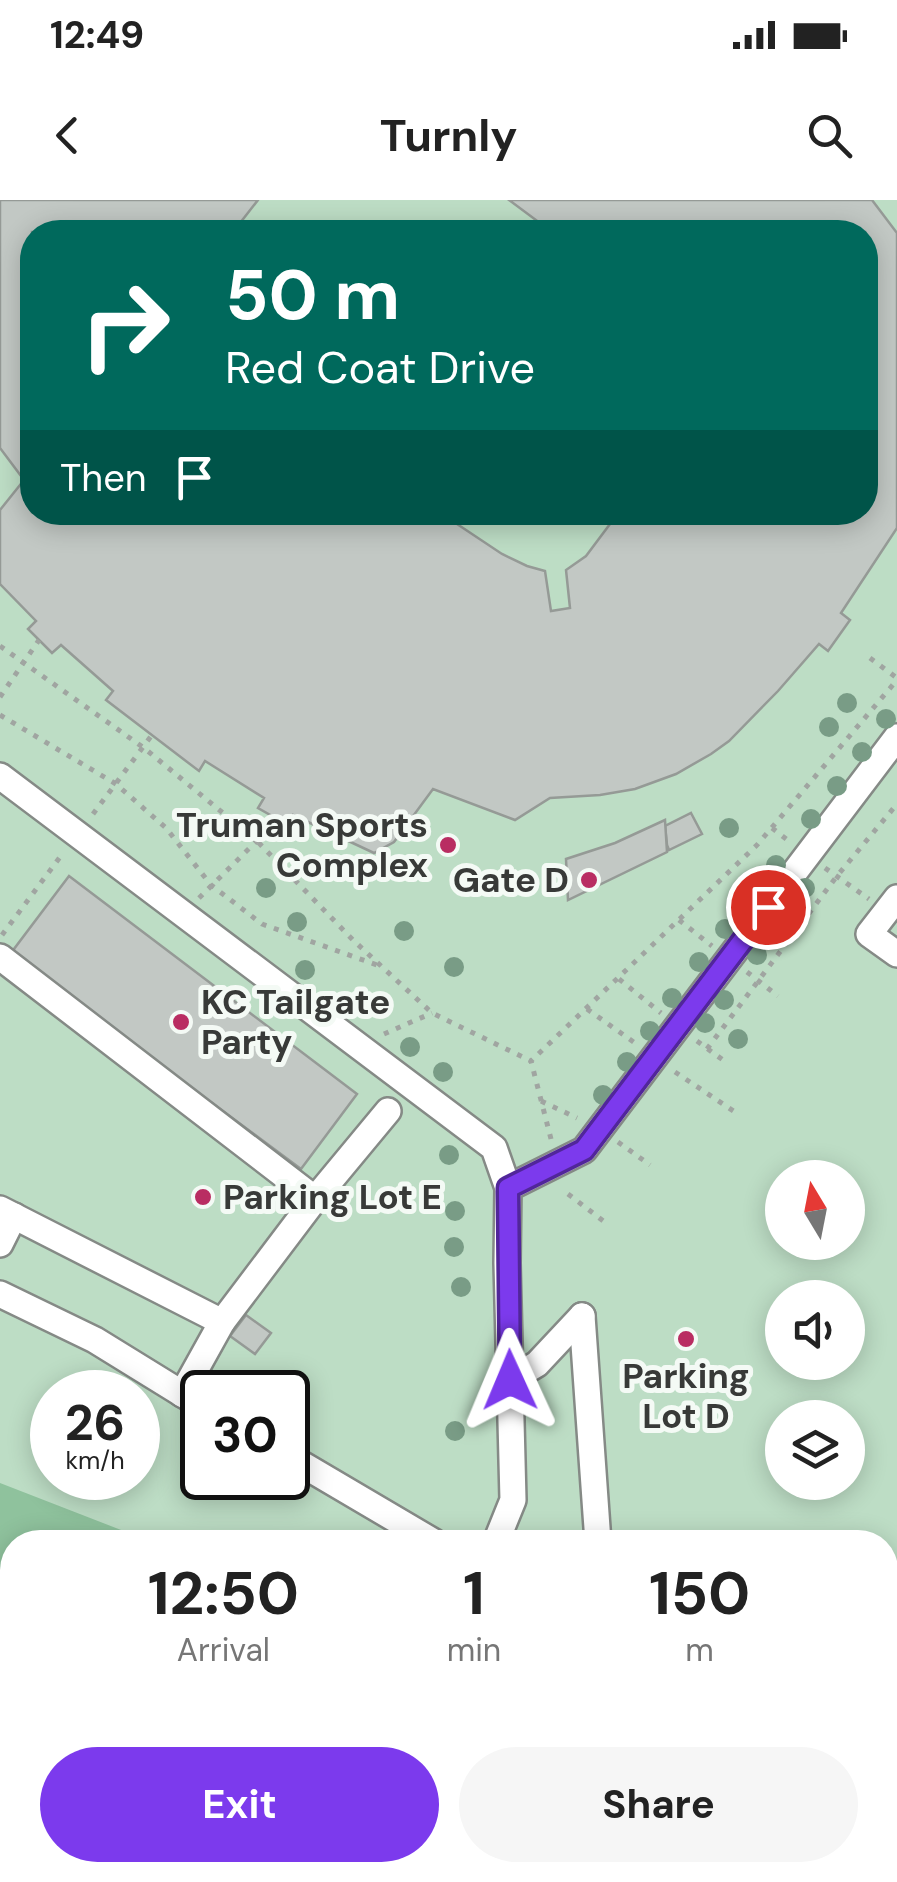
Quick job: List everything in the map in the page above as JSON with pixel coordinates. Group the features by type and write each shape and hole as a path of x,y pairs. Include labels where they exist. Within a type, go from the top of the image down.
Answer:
{"street":[{"path":"508,1188 584,1150 897,737"},
{"path":"0,776 494,1148 508,1188 513,1500 501,1530"},
{"path":"888,902 869,934 897,954"},
{"path":"0,957 315,1199"},
{"path":"204,1370 222,1322 388,1111"},
{"path":"0,1244 7,1212 222,1322"},
{"path":"0,1294 95,1340 180,1393"},
{"path":"510,1380 537,1364 582,1316 597,1530"},
{"path":"310,1469 414,1530"}],"path":[{"path":"0,697 39,640"},
{"path":"0,646 144,748 257,842 432,1013 531,1061"},
{"path":"531,1061 772,828 897,679 870,658"},
{"path":"0,715 116,784 166,828 212,886 262,924 380,966"},
{"path":"93,814 152,736"},
{"path":"707,1049 837,876 897,804"},
{"path":"200,897 278,820"},
{"path":"772,828 796,847"},
{"path":"0,938 63,853"},
{"path":"819,863 888,902"},
{"path":"679,920 718,950"},
{"path":"740,967 778,996"},
{"path":"618,978 667,1018"},
{"path":"586,1008 644,1049"},
{"path":"358,1046 432,1013"},
{"path":"688,1034 727,1064"},
{"path":"531,1061 551,1139"},
{"path":"666,1066 735,1112"},
{"path":"541,1102 588,1123"},
{"path":"611,1137 650,1165"},
{"path":"568,1194 606,1223"}],"green space":[{"name":"Truman Sports Complex","path":"0,200 897,200 897,1530 0,1530"},
{"path":"0,1483 30,1495 30,1500 44,1500 121,1530 0,1530"}],"building":[{"path":"0,200 258,200 242,220 20,220 20,475 0,448"},
{"path":"509,200 872,200 897,233 897,528 841,613 850,620 828,651 819,644 729,741 711,754 676,774 635,789 550,798 515,820 433,789 394,842 374,853 293,815 288,825 258,808 264,798 205,761 199,771 106,700 113,691 61,645 52,653 28,629 36,621 0,584 0,510 20,485 20,525 458,525 502,554 545,571 551,611 570,608 566,570 586,556 609,525 878,525 878,220 536,220"},
{"path":"691,813 702,834 669,850 665,826"},
{"name":"Gate D","path":"665,820 667,852 568,900 566,859 615,843"},
{"name":"KC Tailgate Party","path":"69,876 357,1094 301,1169 212,1103 209,1105 14,952"},
{"path":"246,1315 271,1333 255,1354 230,1336"}],"place":[{"name":"Truman Sports Complex","path":"448,845"},
{"name":"Gate D","path":"589,880"},
{"name":"KC Tailgate Party","path":"181,1022"},
{"name":"Parking Lot E","path":"203,1197"},
{"name":"Parking Lot D","path":"686,1339"}],"route":[{"path":"510,1380 508,1188 584,1150 768,907"}]}
